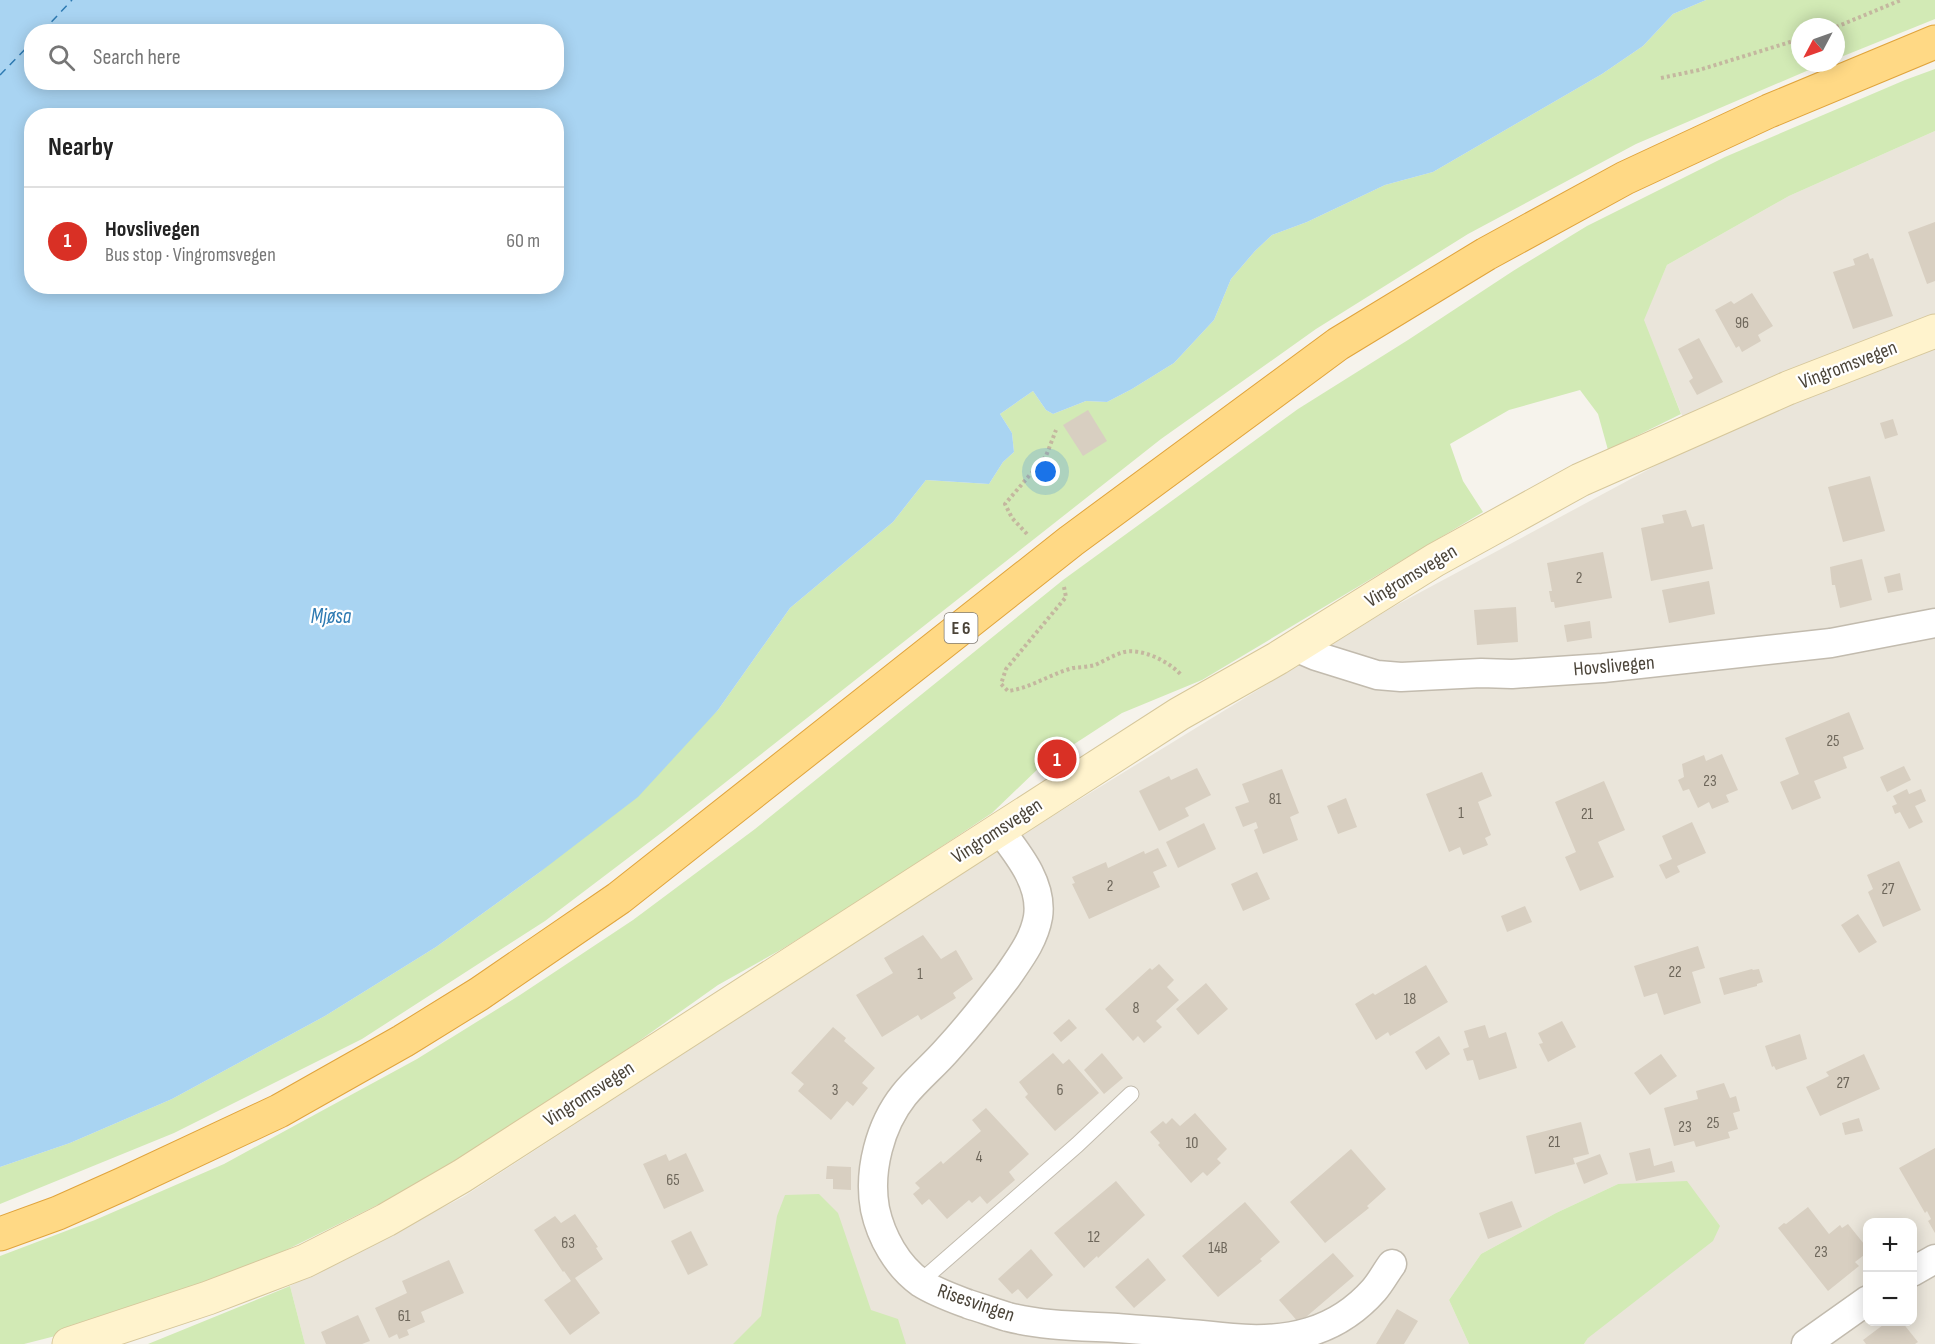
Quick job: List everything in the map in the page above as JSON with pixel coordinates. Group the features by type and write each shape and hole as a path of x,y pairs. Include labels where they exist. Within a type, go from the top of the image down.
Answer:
{"highway":[{"name":"E 6","path":"0,1234 58,1213 279,1111 403,1041 479,994 619,898 1071,540 1338,344 1486,254 1625,178 1769,111 1935,42"}],"main road":[{"name":"Vingromsvegen","path":"69,1344 208,1298 305,1261 386,1220 462,1176 1179,714 1294,647 1435,560 1580,480 1788,388 1935,331"}],"street":[{"name":"Hovslivegen","path":"1294,647 1377,675 1401,677 1481,673 1512,674 1603,668 1831,643 1935,623"},
{"name":"Risesvingen","path":"999,829 1022,858 1032,879 1038,900 1035,930 1025,951 991,999 903,1096 892,1115 879,1146 873,1169 872,1192 876,1215 884,1237 897,1259 920,1282 948,1297 1009,1317 1046,1323 1262,1341 1306,1334 1325,1327 1354,1308 1374,1289 1392,1264"},
{"path":"1917,1269 1935,1259"},
{"path":"1806,1344 1863,1304"}],"lane":[{"path":"920,1282 1077,1145 1131,1094"}],"path":[{"path":"1845,23 1901,0"},
{"path":"1660,78 1699,70 1791,42"},
{"path":"1032,540 1012,518 1005,504 1046,456 1056,430"},
{"path":"1063,580 1066,597 1006,669 1000,684 1008,691 1020,690 1073,668 1093,666 1122,652 1139,651 1166,663 1181,674 1188,691 1179,714"}],"shaded area":[{"path":"1935,131 1935,1344 1584,1344 1588,1338 1618,1184 1556,1213 1481,1254 1449,1300 1469,1344 305,1344 290,1286 463,1197 986,857 1391,608 1694,445 1643,320 1667,265 1789,196"}],"green space":[{"path":"1706,0 1935,0 1935,19 1845,55 1845,18 1791,18 1791,72 1804,72 1636,144 1468,234 1316,329 1161,439 665,830 545,921 362,1039 174,1133 0,1204 0,1167 70,1143 172,1099 325,1016 436,947 540,872 718,710 790,608 893,522 926,480 989,484 1003,462 1014,452 1012,433 1000,414 1033,391 1046,410 1053,414 1086,401 1107,402 1132,389 1174,363 1214,320 1231,279 1272,235 1307,222 1385,185 1433,172 1602,74 1643,46 1673,14"},
{"path":"1935,69 1935,131 1789,196 1667,265 1644,320 1681,414 1608,450 1598,414 1580,390 1509,410 1450,444 1463,481 1483,512 1202,680 1122,713 1042,765 992,813 867,896 782,949 718,985 608,1063 436,1176 276,1255 75,1331 24,1344 0,1344 0,1256 95,1220 224,1164 417,1059 520,995 633,920 755,829 1063,580 1298,409 1587,226 1725,157"},
{"path":"1687,1181 1720,1226 1713,1241 1588,1338 1584,1344 1469,1344 1449,1300 1481,1254 1556,1213 1618,1184"},
{"path":"819,1194 838,1213 871,1310 898,1319 906,1344 733,1344 761,1316 777,1216 785,1195"},
{"path":"290,1286 305,1344 148,1344"}],"water":[{"name":"Mjøsa","path":"0,0 1706,0 1673,14 1643,46 1602,74 1433,172 1385,185 1307,222 1272,235 1231,279 1214,320 1174,363 1132,389 1107,402 1086,401 1053,414 1046,410 1033,391 1000,414 1012,433 1014,452 1003,462 989,484 926,480 893,522 790,608 718,710 638,797 436,947 325,1016 172,1099 70,1143 0,1167"}],"building":[{"path":"1935,222 1935,281 1927,284 1908,232"},
{"path":"1868,253 1870,259 1873,258 1893,316 1853,329 1833,272 1855,265 1853,259"},
{"path":"1752,293 1773,326 1758,335 1761,341 1742,352 1739,346 1736,348 1715,310 1731,301 1734,304"},
{"path":"1699,338 1723,382 1697,395 1689,381 1693,378 1678,349"},
{"path":"1088,410 1107,441 1083,456 1063,425"},
{"path":"1893,419 1898,435 1885,439 1880,423"},
{"path":"1870,476 1885,531 1843,542 1828,487"},
{"path":"1686,510 1692,527 1704,524 1713,569 1651,581 1641,528 1664,523 1662,515"},
{"path":"1603,552 1612,598 1555,608 1549,591 1552,591 1547,563"},
{"path":"1862,559 1872,600 1840,608 1835,585 1832,585 1830,567"},
{"path":"1900,573 1903,590 1888,593 1884,577"},
{"path":"1709,581 1715,614 1669,623 1662,590"},
{"path":"1516,607 1518,642 1477,645 1474,610"},
{"path":"1590,621 1592,638 1567,642 1564,625"},
{"path":"1849,712 1864,749 1843,757 1847,768 1814,781 1821,798 1792,810 1780,782 1799,774 1785,738"},
{"path":"1722,754 1738,790 1726,795 1729,802 1712,809 1709,802 1698,808 1689,789 1683,791 1678,780 1684,777 1682,764 1704,755 1706,761"},
{"path":"1904,766 1911,780 1887,792 1880,777"},
{"path":"1197,768 1211,795 1185,808 1189,816 1159,831 1139,791 1169,776 1171,780"},
{"path":"1282,769 1299,813 1290,817 1298,840 1263,854 1254,830 1258,828 1256,822 1243,827 1235,807 1249,802 1242,784"},
{"path":"1482,772 1492,796 1478,802 1491,835 1485,838 1488,845 1463,855 1460,847 1449,852 1426,794"},
{"path":"1604,781 1625,830 1598,842 1614,877 1580,891 1565,857 1576,852 1555,802"},
{"path":"1907,789 1909,794 1921,789 1926,801 1915,806 1923,822 1909,829 1900,812 1895,814 1892,806 1897,804 1893,796"},
{"path":"1346,798 1357,827 1338,834 1327,806"},
{"path":"1692,822 1706,853 1677,866 1680,872 1666,879 1659,865 1672,859 1662,836"},
{"path":"1204,823 1216,849 1178,868 1166,842"},
{"path":"1158,848 1167,866 1153,872 1160,887 1089,919 1072,884 1075,883 1072,877 1106,862 1108,868 1144,851 1145,854"},
{"path":"1899,861 1921,910 1883,927 1868,892 1873,889 1867,875"},
{"path":"1257,872 1270,899 1243,911 1231,884"},
{"path":"1525,906 1532,922 1507,932 1501,916"},
{"path":"1858,914 1877,942 1859,953 1841,925"},
{"path":"923,935 941,959 956,950 973,979 953,993 956,998 921,1020 918,1015 882,1037 856,995 893,973 884,958"},
{"path":"1698,946 1705,968 1692,972 1701,1003 1664,1015 1657,993 1644,997 1634,966"},
{"path":"1159,964 1174,980 1167,987 1179,1000 1156,1021 1162,1027 1144,1043 1138,1036 1133,1041 1105,1009 1150,968 1152,970"},
{"path":"1426,965 1448,1002 1390,1036 1388,1032 1376,1040 1355,1004"},
{"path":"1759,969 1763,982 1757,986 1724,995 1719,978"},
{"path":"1206,983 1228,1009 1198,1035 1176,1009"},
{"path":"1069,1019 1077,1028 1061,1042 1053,1033"},
{"path":"1562,1021 1576,1047 1548,1062 1539,1044 1543,1043 1538,1033"},
{"path":"1485,1025 1489,1038 1506,1032 1517,1068 1479,1080 1473,1060 1467,1061 1463,1049 1469,1047 1464,1031"},
{"path":"833,1027 846,1038 844,1041 875,1068 862,1083 868,1088 853,1106 847,1101 831,1120 798,1091 804,1084 791,1073"},
{"path":"1800,1034 1807,1059 1776,1070 1774,1066 1772,1067 1765,1046"},
{"path":"1439,1036 1450,1054 1426,1070 1415,1052"},
{"path":"1053,1053 1063,1064 1069,1059 1099,1093 1055,1131 1025,1097 1028,1094 1019,1082"},
{"path":"1102,1053 1123,1078 1104,1094 1084,1070"},
{"path":"1661,1054 1677,1076 1650,1095 1634,1073"},
{"path":"1864,1054 1880,1089 1820,1116 1806,1087 1829,1076 1826,1072"},
{"path":"1724,1083 1730,1098 1736,1096 1740,1111 1733,1113 1738,1129 1728,1132 1730,1138 1696,1147 1694,1141 1674,1146 1664,1108 1698,1099 1696,1091"},
{"path":"986,1108 1029,1154 1009,1172 1015,1180 987,1204 980,1196 972,1203 969,1200 947,1219 929,1199 922,1205 913,1194 920,1188 915,1183 941,1161 943,1164 981,1131 972,1120"},
{"path":"1195,1113 1227,1149 1217,1159 1221,1163 1207,1176 1203,1172 1191,1183 1158,1145 1160,1143 1150,1132 1163,1121 1166,1124 1172,1118 1180,1126"},
{"path":"1859,1118 1863,1131 1845,1135 1842,1123"},
{"path":"1581,1122 1589,1154 1573,1158 1575,1164 1535,1174 1526,1136"},
{"path":"1650,1148 1654,1166 1672,1161 1675,1172 1636,1181 1629,1153"},
{"path":"1935,1148 1935,1233 1928,1221 1931,1219 1927,1211 1925,1213 1899,1168"},
{"path":"1351,1149 1386,1189 1367,1206 1369,1208 1325,1243 1290,1202"},
{"path":"686,1153 704,1191 664,1209 643,1164 666,1154 669,1161"},
{"path":"1600,1154 1608,1174 1584,1184 1576,1163"},
{"path":"827,1166 851,1167 851,1190 833,1189 833,1179 826,1179"},
{"path":"1116,1181 1145,1215 1084,1268 1054,1233"},
{"path":"1512,1201 1522,1227 1488,1239 1479,1213"},
{"path":"1245,1202 1280,1242 1260,1259 1262,1261 1218,1297 1182,1256"},
{"path":"1808,1207 1829,1234 1840,1225 1842,1228 1848,1224 1863,1243 1863,1256 1855,1262 1859,1266 1828,1291 1778,1228"},
{"path":"575,1214 598,1247 596,1248 603,1259 575,1278 600,1313 570,1335 544,1300 571,1281 534,1230 555,1216 561,1223"},
{"path":"691,1231 708,1265 688,1275 671,1241"},
{"path":"1031,1249 1053,1275 1027,1299 1018,1289 1012,1294 998,1279"},
{"path":"1333,1253 1354,1276 1299,1323 1279,1300"},
{"path":"1148,1258 1166,1280 1134,1308 1115,1287"},
{"path":"449,1260 464,1293 421,1312 425,1322 407,1330 409,1335 399,1339 397,1334 389,1338 375,1308 407,1293 402,1281"},
{"path":"1397,1309 1418,1321 1404,1344 1376,1344"},
{"path":"358,1315 370,1341 362,1344 326,1344 321,1332"},
{"path":"1882,1326 1905,1326 1918,1342 1915,1344 1866,1344 1863,1340"}],"ferry route":[{"path":"50,24 72,0"},
{"path":"0,75 24,50"}],"place":[{"name":"Hovslivegen","path":"1057,759"}]}
